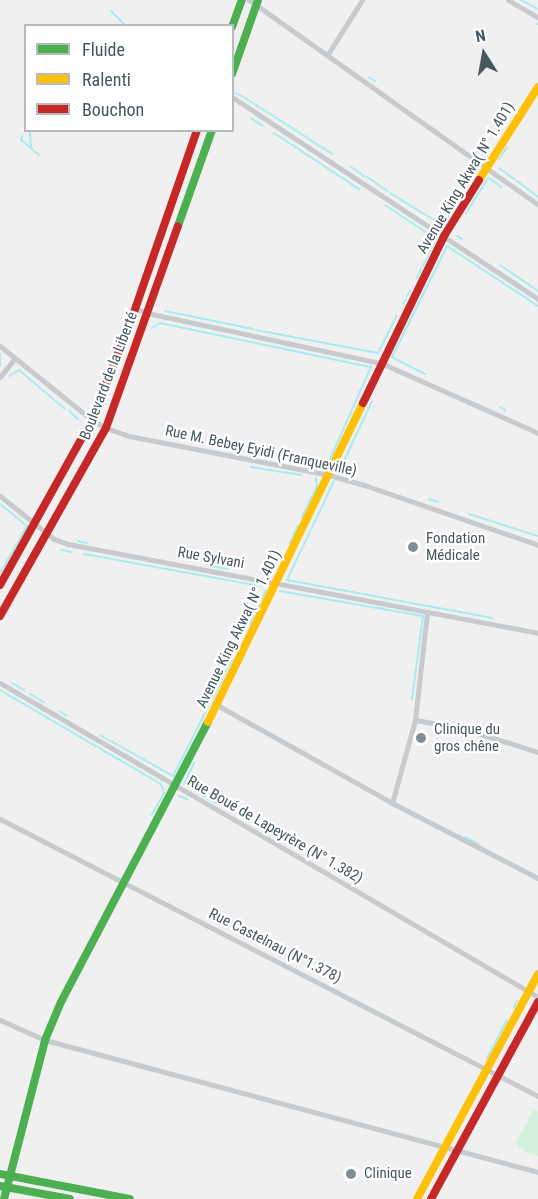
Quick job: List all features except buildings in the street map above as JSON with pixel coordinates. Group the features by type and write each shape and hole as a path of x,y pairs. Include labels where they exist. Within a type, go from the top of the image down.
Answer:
{"main road":[{"path":"233,24 242,0"},
{"path":"234,68 255,2"},
{"name":"Avenue King Akwa( N° 1.401)","path":"4,1199 5,1175 45,1040 61,1002 122,882 218,705 444,236 538,87"},
{"name":"Boulevard de la Liberté","path":"0,585 92,420 135,308 196,132"},
{"name":"Boulevard de la Liberté","path":"0,616 48,535 106,428 211,132"},
{"path":"417,1199 444,1145 533,988 538,974"},
{"path":"431,1199 538,1002"},
{"path":"5,1175 130,1199"},
{"path":"3,1186 70,1199"}],"street":[{"path":"328,54 362,0"},
{"path":"508,0 538,16"},
{"path":"255,2 487,166 538,205"},
{"path":"234,98 538,299"},
{"path":"135,308 147,313 381,363 538,433"},
{"name":"Rue M. Bebey Eyidi (Franqueville)","path":"0,346 92,420 106,428 191,449 329,476 380,490 538,545"},
{"path":"0,376 14,359"},
{"name":"Rue Sylvani","path":"0,496 48,535 68,544 538,633"},
{"path":"392,803 415,720 427,613"},
{"name":"Rue Boué de Lapeyrère (N° 1.382)","path":"0,683 175,787 533,988 538,997"},
{"path":"218,705 392,803 538,878"},
{"path":"415,720 464,729 538,752"},
{"name":"Rue Castelnau (N°1.378)","path":"0,819 538,1096"},
{"path":"0,1020 45,1040 538,1172"}],"green space":[{"path":"534,1109 538,1111 538,1156 524,1152 525,1149 517,1147 517,1140"}],"waterway":[{"path":"521,0 538,9"},
{"path":"111,11 124,24"},
{"path":"369,77 375,81"},
{"path":"236,93 253,103"},
{"path":"254,104 259,107"},
{"path":"261,108 332,154"},
{"path":"251,118 263,126"},
{"path":"30,132 31,148"},
{"path":"274,133 359,189"},
{"path":"22,136 21,140 39,155"},
{"path":"499,159 507,147"},
{"path":"351,167 364,176"},
{"path":"499,168 514,179"},
{"path":"472,178 476,169"},
{"path":"367,177 388,191"},
{"path":"466,213 488,178"},
{"path":"489,178 501,187"},
{"path":"517,181 538,197"},
{"path":"390,193 442,225 454,209"},
{"path":"385,205 436,239 423,266"},
{"path":"457,236 462,239"},
{"path":"425,374 392,357 447,246 538,306"},
{"path":"500,265 538,291"},
{"path":"417,278 421,269"},
{"path":"407,296 410,291"},
{"path":"403,304 406,299"},
{"path":"165,311 253,329"},
{"path":"256,330 378,353 397,315"},
{"path":"152,328 160,323 371,367 327,466"},
{"path":"0,354 0,366"},
{"path":"9,376 19,370 65,409"},
{"path":"343,463 372,401"},
{"path":"500,407 505,410"},
{"path":"69,411 78,419"},
{"path":"251,467 301,475"},
{"path":"302,517 317,486 316,478"},
{"path":"334,481 287,580 493,618"},
{"path":"429,499 438,502"},
{"path":"0,504 27,526 0,573"},
{"path":"469,514 538,536"},
{"path":"290,543 298,526"},
{"path":"78,541 87,543"},
{"path":"61,550 72,552"},
{"path":"84,554 260,586"},
{"path":"210,566 228,569"},
{"path":"261,600 266,590"},
{"path":"280,591 423,616 412,699"},
{"path":"256,612 259,605"},
{"path":"249,625 254,616"},
{"path":"224,675 232,660"},
{"path":"100,735 173,776 223,678"},
{"path":"12,683 24,690"},
{"path":"0,690 161,784 164,793 152,815"},
{"path":"30,694 44,702"},
{"path":"59,711 67,716"},
{"path":"194,763 184,784 216,803"},
{"path":"179,796 187,799"},
{"path":"465,837 478,844"},
{"path":"514,1007 517,1001"},
{"path":"487,1058 507,1020"}],"traffic: fast":[{"path":"233,24 242,0"},
{"path":"234,68 258,0"},
{"path":"178,226 211,132"},
{"path":"4,1199 45,1040 61,1002 208,722"},
{"path":"0,1174 130,1199"},
{"path":"0,1186 70,1199"}],"traffic: slow":[{"path":"479,180 538,87"},
{"path":"208,722 363,403"},
{"path":"417,1199 538,974"}],"traffic: jam":[{"path":"0,585 92,420 133,315 196,132"},
{"path":"363,403 444,236 479,180"},
{"path":"0,616 106,428 178,226"},
{"path":"431,1199 538,1002"}],"place":[{"name":"Fondation Médicale","path":"413,547"},
{"name":"Clinique du gros chêne","path":"421,738"},
{"name":"Clinique","path":"351,1174"}]}
